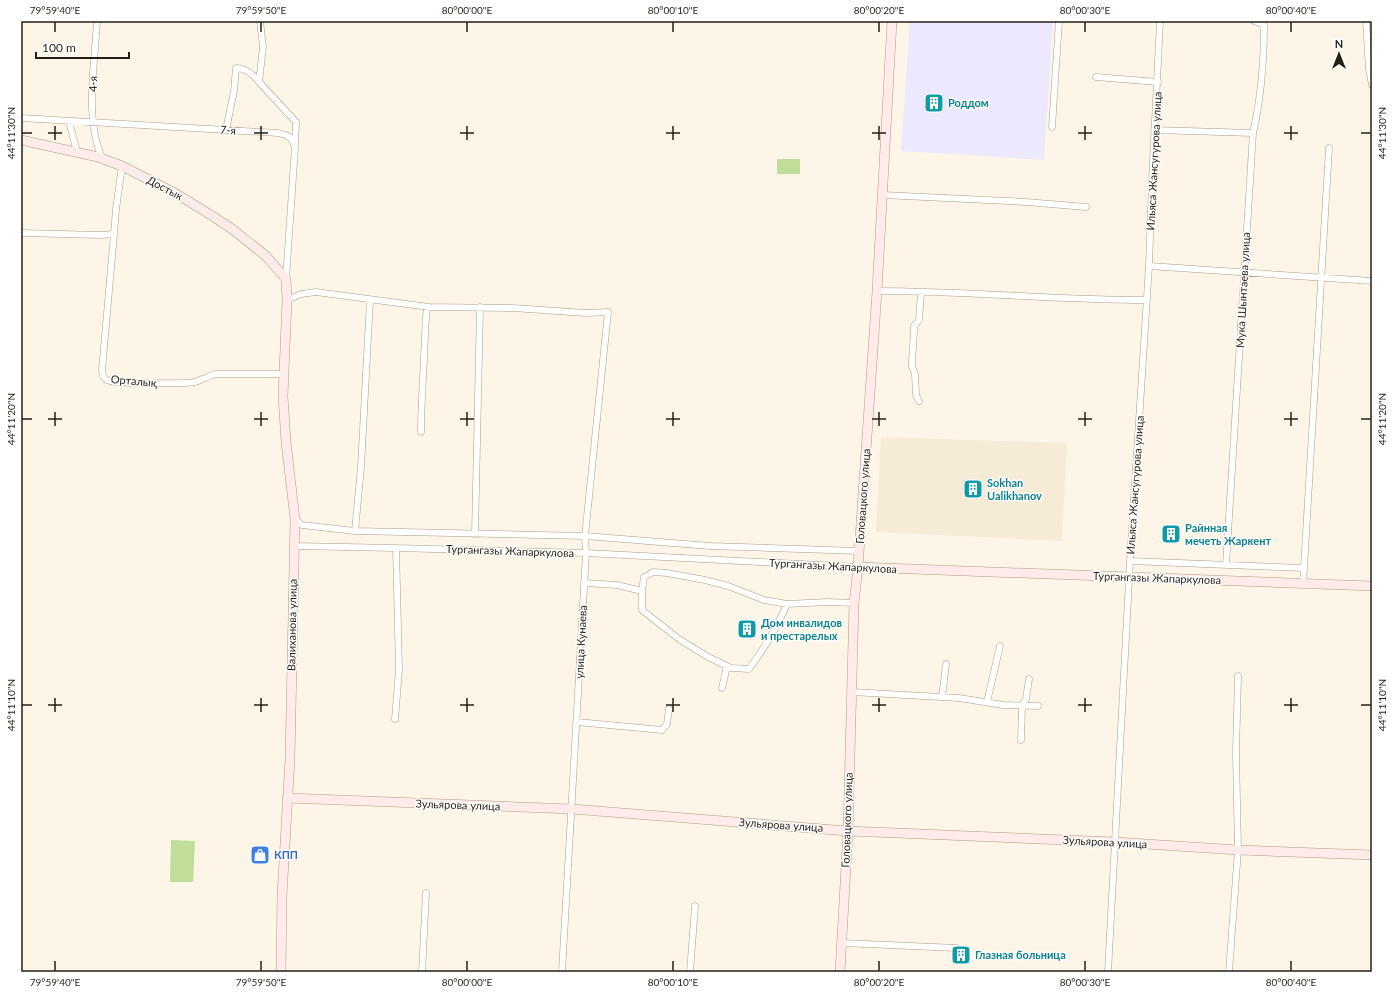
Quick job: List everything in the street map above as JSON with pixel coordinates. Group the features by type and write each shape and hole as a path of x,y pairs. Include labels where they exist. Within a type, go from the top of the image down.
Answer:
{"street":[{"name":"4-я","path":"97,21 92,122 96,146 102,158"},
{"path":"259,82 263,47 260,21"},
{"name":"Головацкого улица","path":"840,972 848,830 854,604 858,567 877,291 892,21"},
{"path":"1052,127 1059,21"},
{"name":"Ильяса Жансугурова улица","path":"1108,972 1130,561 1149,266 1160,21"},
{"name":"Мука Шынтаева улица","path":"1226,565 1253,133 1264,49 1264,23 1254,21"},
{"path":"1366,21 1369,68 1372,85"},
{"path":"226,130 234,91 236,68 242,68 252,74 296,122 286,279"},
{"path":"1096,77 1158,82"},
{"name":"7-я","path":"21,118 278,133 288,136 293,140 295,147"},
{"path":"69,121 77,152"},
{"path":"1154,130 1253,133"},
{"name":"Достык","path":"21,140 102,158 122,166 175,193 214,216 266,256 286,279"},
{"path":"1303,584 1320,278 1329,148"},
{"path":"21,233 114,234 122,166"},
{"path":"883,195 1086,207"},
{"name":"Орталық","path":"114,234 102,376 108,380 151,384 194,382 215,374 283,374"},
{"path":"1149,266 1372,281"},
{"name":"Валиханова улица","path":"281,972 287,798 290,759 295,546 295,519 286,442 283,374 286,279"},
{"path":"877,291 1147,300"},
{"path":"286,300 301,294 316,292 427,307 480,307 475,534"},
{"path":"920,401 916,395 916,374 912,366 912,361 914,326 919,320 921,292"},
{"path":"355,531 361,467 370,300"},
{"path":"421,432 421,400 427,307"},
{"name":"улица Кунаева","path":"480,307 586,313 608,312 585,536 586,553 562,972"},
{"name":"Тургангазы Жапаркулова","path":"295,519 302,525 355,531 585,536 710,546 859,551"},
{"name":"Тургангазы Жапаркулова","path":"295,546 586,553 858,567 1372,586"},
{"path":"395,719 399,670 396,548"},
{"path":"1130,561 1304,568"},
{"path":"787,604 780,619 749,669 731,668 679,639 642,610 642,591 644,577 653,572 668,573 728,586 764,600 787,604 828,602 854,604"},
{"path":"584,583 617,584 642,591"},
{"path":"987,702 1000,646"},
{"path":"942,696 946,664"},
{"path":"722,688 727,666"},
{"path":"1229,972 1238,850 1236,752 1238,676"},
{"path":"1021,740 1022,706 1026,699 1029,679"},
{"path":"852,692 942,696 1003,705 1038,706"},
{"path":"577,722 662,730 666,724 669,710"},
{"name":"Зульярова улица","path":"287,798 572,809 848,830 1115,842 1238,850 1372,855"},
{"path":"422,972 426,892"},
{"path":"690,972 695,906"},
{"path":"842,943 957,948"}],"shaded area":[{"path":"910,21 1053,21 1044,160 901,151"},
{"path":"881,437 1067,443 1062,541 876,532"}],"green space":[{"path":"777,159 800,159 800,174 777,174"},
{"path":"171,840 195,841 193,882 170,882"}],"place":[{"name":"Роддом","path":"934,103"},
{"name":"Sokhan Ualikhanov","path":"973,489"},
{"name":"Райнная мечеть Жаркент","path":"1171,534"},
{"name":"Дом инвалидов и престарелых","path":"747,629"},
{"name":"КПП","path":"260,855"},
{"name":"Глазная больница","path":"961,955"}]}
